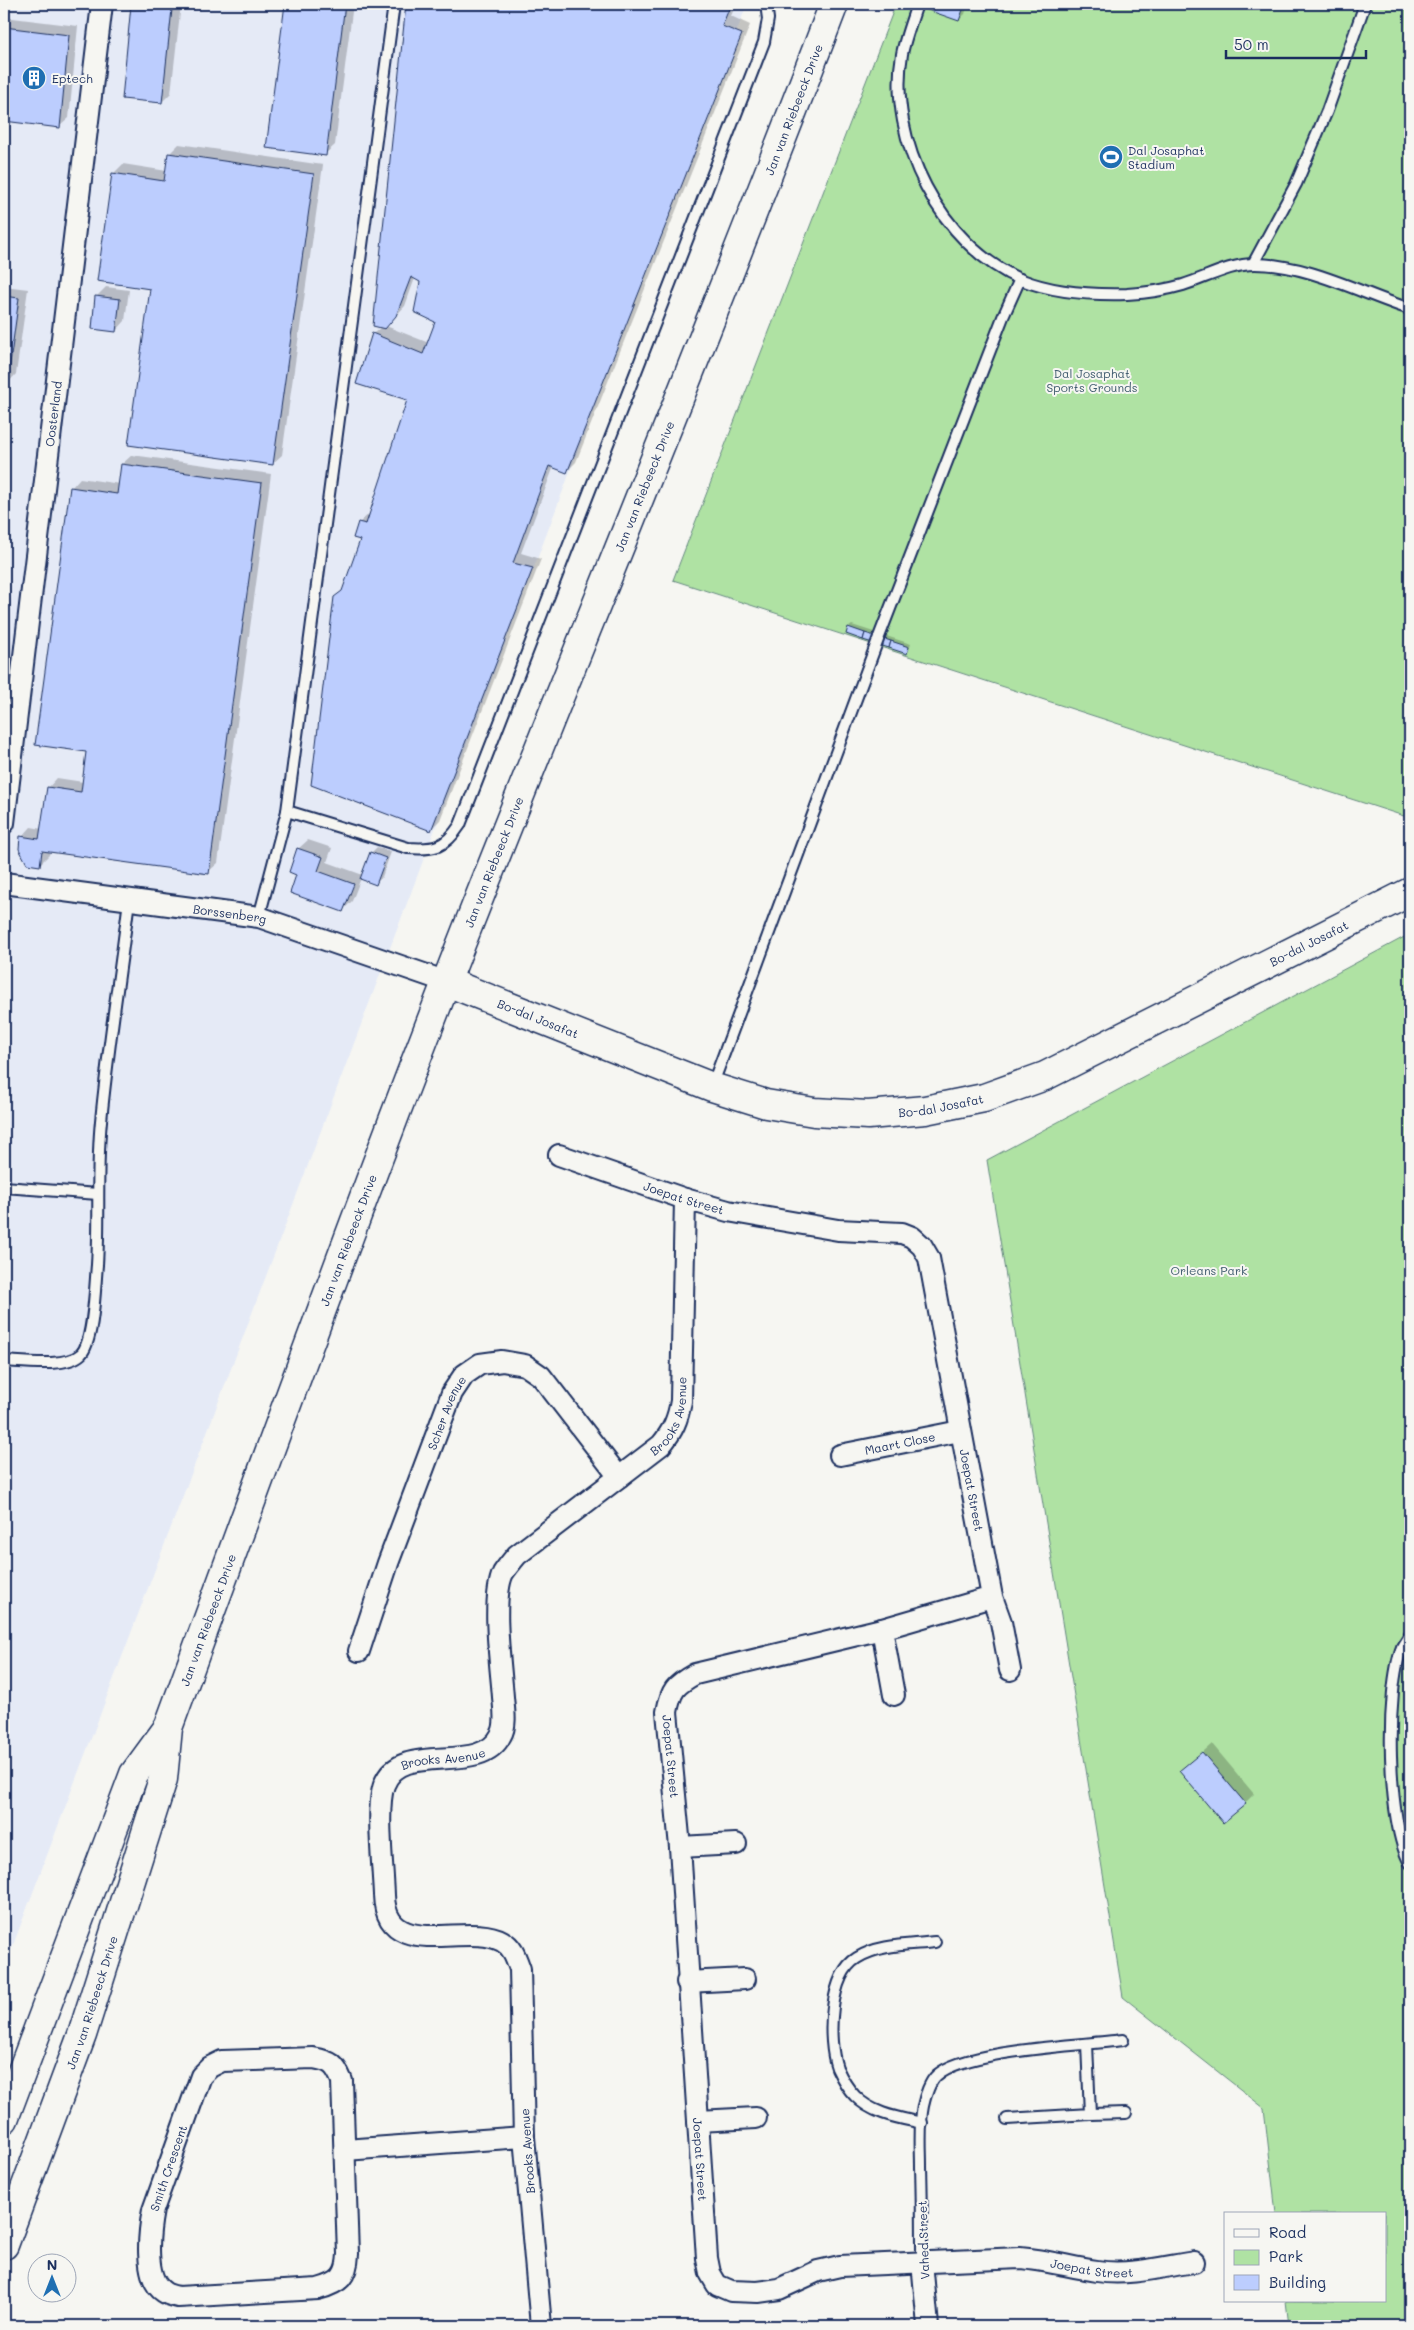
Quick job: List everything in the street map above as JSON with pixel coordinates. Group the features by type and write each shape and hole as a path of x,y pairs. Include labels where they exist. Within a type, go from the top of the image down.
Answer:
{"main road":[{"name":"Jan van Riebeeck Drive","path":"4,2245 82,2035 163,1779 168,1728 318,1320 447,982 757,205 834,4"},
{"name":"Bo-dal Josafat","path":"447,982 712,1087 766,1104 814,1112 868,1115 925,1110 984,1098 1045,1076 1410,892"},
{"name":"Jan van Riebeeck Drive","path":"4,2119 134,1774 168,1728"}],"street":[{"name":"Oosterland","path":"4,823 102,4"},
{"name":"Borssenberg","path":"4,883 259,917 447,982"},
{"name":"Joepat Street","path":"559,1155 685,1199 728,1211 838,1230 902,1234 912,1237 922,1246 929,1258 992,1597 882,1629 695,1674 679,1683 670,1695 667,1712 680,1847 687,1982 707,2258 710,2273 717,2285 731,2291 758,2292 779,2289 818,2271 840,2266 1020,2258 1047,2260 1097,2271 1126,2272 1194,2262"},
{"name":"Brooks Avenue","path":"541,2326 524,2138 520,1969 514,1952 503,1941 487,1935 420,1937 401,1929 389,1917 384,1901 381,1806 384,1786 389,1775 400,1766 415,1761 482,1754 495,1746 503,1733 504,1714 498,1616 498,1593 503,1574 517,1555 662,1445 672,1432 681,1401 685,1199"},
{"name":"Scher Avenue","path":"360,1651 388,1563 452,1393 464,1375 480,1364 502,1361 525,1365 542,1376 618,1477"},
{"name":"Maart Close","path":"840,1455 960,1431"},
{"path":"992,1597 1001,1622 1010,1670"},
{"path":"882,1629 894,1695"},
{"path":"680,1847 736,1844"},
{"path":"687,1982 745,1979"},
{"name":"Smith Crescent","path":"313,2058 327,2060 337,2068 342,2081 345,2150 348,2268 343,2278 332,2285 318,2289 178,2298 164,2292 156,2284 150,2269 150,2230 153,2210 202,2076 210,2067 222,2061 313,2058"},
{"path":"698,2121 756,2118"},
{"path":"345,2150 524,2138"},
{"name":"Vahed Street","path":"922,2262 928,2326"}],"lane":[{"path":"259,917 287,811 394,4"},
{"path":"287,811 408,848 424,849 437,846 450,840 460,825 764,42 768,19 766,4"},
{"path":"918,4 902,55 900,91 902,116 920,173 939,208 957,230 984,257 1020,279 1074,292 1129,294 1182,286 1206,276 1253,264 1280,266 1318,276 1410,309"},
{"path":"1253,264 1296,184 1326,111 1365,4"},
{"path":"712,1087 910,554 1003,317 1020,279"},
{"path":"4,1361 51,1363 73,1359 82,1353 88,1343 97,1256 101,1122 129,900"},
{"path":"4,1187 98,1194"},
{"path":"1410,1634 1402,1647 1394,1679 1390,1752 1399,1828 1405,1855 1410,1864"},
{"path":"922,2123 876,2110 857,2098 844,2083 836,2066 833,2010 836,1987 844,1969 857,1958 874,1951 935,1942"},
{"name":"Vahed Street","path":"922,2262 921,2154 923,2106 928,2090 936,2075 952,2066 1014,2052 1123,2040"},
{"path":"1087,2044 1090,2114"},
{"path":"1007,2119 1126,2113"}],"shaded area":[{"path":"4,4 747,4 4,1969"}],"green space":[{"name":"Dal Josaphat Sports Grounds","path":"896,4 1410,4 1410,818 673,580"},
{"name":"Orleans Park","path":"1410,934 1410,2326 1289,2326 1286,2302 1386,2302 1386,2212 1276,2212 1264,2108 1123,1997 987,1160"}],"building":[{"path":"285,4 345,4 326,156 266,148"},
{"path":"406,4 731,4 722,26 742,34 567,473 549,466 513,563 533,568 431,831 311,785 334,597 342,591 360,540 353,538 358,522 366,524 407,400 356,384 372,333 423,354 435,322 414,312 420,282 411,277 396,316 385,329 373,326"},
{"path":"924,4 965,4 959,21 922,8"},
{"path":"131,5 172,9 162,103 122,99"},
{"name":"Eptech","path":"4,27 69,35 60,128 4,121"},
{"path":"168,153 314,174 273,465 128,445 150,289 97,281 112,173 164,181"},
{"path":"4,296 19,298 7,385 4,385"},
{"path":"95,296 120,299 116,332 92,329"},
{"path":"121,464 262,483 209,874 42,851 40,866 27,864 19,849 20,836 39,839 47,787 81,792 86,752 35,745 70,487 117,494"},
{"path":"848,627 865,633 863,640 846,634"},
{"path":"865,633 891,641 889,648 863,640"},
{"path":"891,641 909,647 907,654 889,648"},
{"path":"297,848 323,857 318,871 354,884 343,912 290,893 296,875 289,872"},
{"path":"370,852 386,858 376,885 360,879"},
{"path":"1202,1752 1246,1804 1223,1823 1179,1771"}],"place":[{"name":"Eptech","path":"34,78"},
{"name":"Dal Josaphat Stadium","path":"1111,157"}]}
